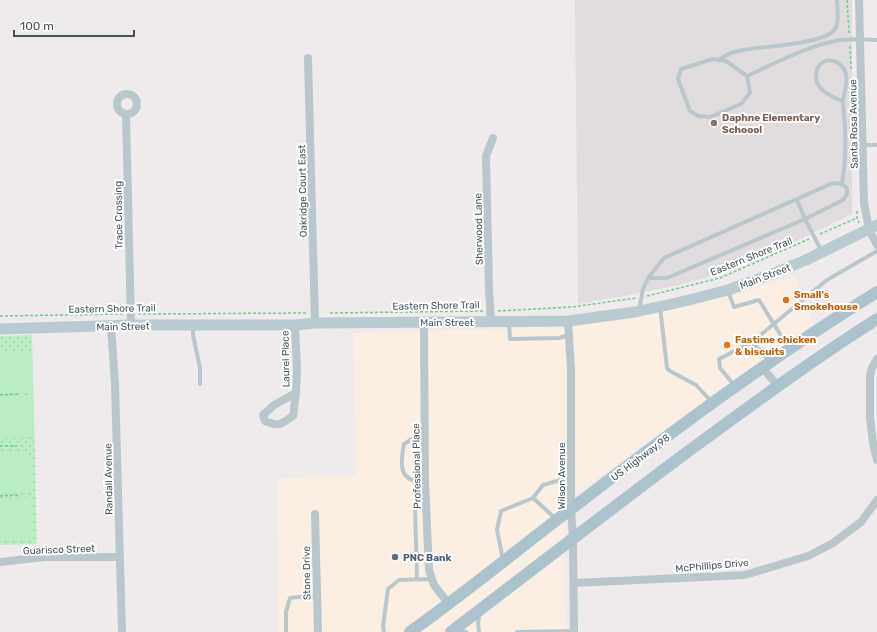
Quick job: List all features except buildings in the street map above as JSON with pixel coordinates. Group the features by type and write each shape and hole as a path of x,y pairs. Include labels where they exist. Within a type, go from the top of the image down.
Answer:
{"main road":[{"name":"Main Street","path":"0,328 111,326 131,320 193,325 295,325 315,318 424,322 490,316 509,322 568,320 639,311 728,290 772,274 873,227"},
{"name":"US Highway 98","path":"410,632 449,604 571,509 766,364 877,292"},
{"path":"457,631 480,610 573,538 778,385 877,319"}],"street":[{"name":"Santa Rosa Avenue","path":"860,0 864,203 873,227 877,245"},
{"name":"Oakridge Court East","path":"308,58 315,318"},
{"name":"Trace Crossing","path":"126,114 131,320"},
{"name":"Sherwood Lane","path":"490,316 488,289 486,156 493,138"},
{"name":"Wilson Avenue","path":"568,320 571,369 571,509 573,538 574,632"},
{"name":"Professional Place","path":"424,322 425,482 429,570 434,585 449,604"},
{"name":"Laurel Place","path":"295,325 297,370 296,393 293,416 281,424 272,424 265,421 262,415 274,405 296,393"},
{"name":"Randall Avenue","path":"111,326 115,384 122,632"},
{"path":"877,359 870,376 870,418 872,443 877,460"},
{"path":"766,364 778,385"},
{"name":"McPhillips Drive","path":"574,583 612,580 678,579 745,575 808,556 833,543 861,522 877,500"},
{"name":"Stone Drive","path":"315,514 318,632"},
{"name":"Guarisco Street","path":"0,562 45,557 119,557"}],"lane":[{"path":"718,60 727,54 736,51 788,45 816,39 834,31 837,24 837,0"},
{"path":"747,76 786,58 822,44 840,40 877,40"},
{"path":"713,59 726,61 747,76 750,93 741,104 710,117 698,116 690,111 678,79 681,69 713,59"},
{"path":"842,184 845,168 843,100 846,92 846,74 843,66 837,61 828,61 820,64 817,71 816,80 821,89 832,97 843,100"},
{"path":"863,145 877,145"},
{"path":"639,311 643,288 648,278 664,258 833,183 842,184 847,188 847,194 843,200 805,219 667,278 648,278"},
{"path":"797,200 822,252"},
{"path":"735,387 720,368 719,359 752,342 773,323 827,280 877,252"},
{"path":"728,290 734,307 759,300 789,349"},
{"path":"660,306 667,368 670,372 700,388 713,403"},
{"path":"509,322 510,339 559,338 569,334"},
{"path":"193,325 193,335 200,368 200,384"},
{"path":"752,342 766,364"},
{"path":"425,437 412,439 404,444 401,460 402,470 409,478 414,482 425,482"},
{"path":"503,562 497,530 501,512 533,498 543,485 571,478"},
{"path":"533,498 557,520"},
{"path":"417,579 415,508 426,508"},
{"path":"384,632 383,626 388,589 399,580 432,579"},
{"path":"286,632 286,612 290,598 317,598"},
{"path":"479,632 478,624 480,610"},
{"path":"518,632 574,632"}],"path":[{"name":"Eastern Shore Trail","path":"0,316 131,320 490,316 572,307 641,297 720,278 857,218"},
{"path":"0,395 19,394"},
{"path":"0,446 17,446"},
{"path":"0,496 18,495"}],"shaded area":[{"name":"Daphne Elementary Schoool","path":"575,0 852,0 852,214 782,248 725,272 680,285 578,304"},
{"path":"794,276 814,324 564,502 565,632 279,632 277,478 356,476 354,333 575,327 738,294"}],"green space":[{"path":"32,335 37,544 0,545 0,336"},
{"path":"0,352 32,352 33,391 0,392"},
{"path":"33,397 34,437 0,438 0,398"},
{"path":"0,452 27,452 31,456 30,473 32,475 32,489 28,493 0,493"},
{"path":"28,498 33,503 33,535 28,540 0,540 0,499"}],"place":[{"name":"Daphne Elementary Schoool","path":"714,123"},
{"name":"Small's Smokehouse","path":"786,300"},
{"name":"Fastime chicken & biscuits","path":"727,345"},
{"name":"PNC Bank","path":"395,557"}]}
